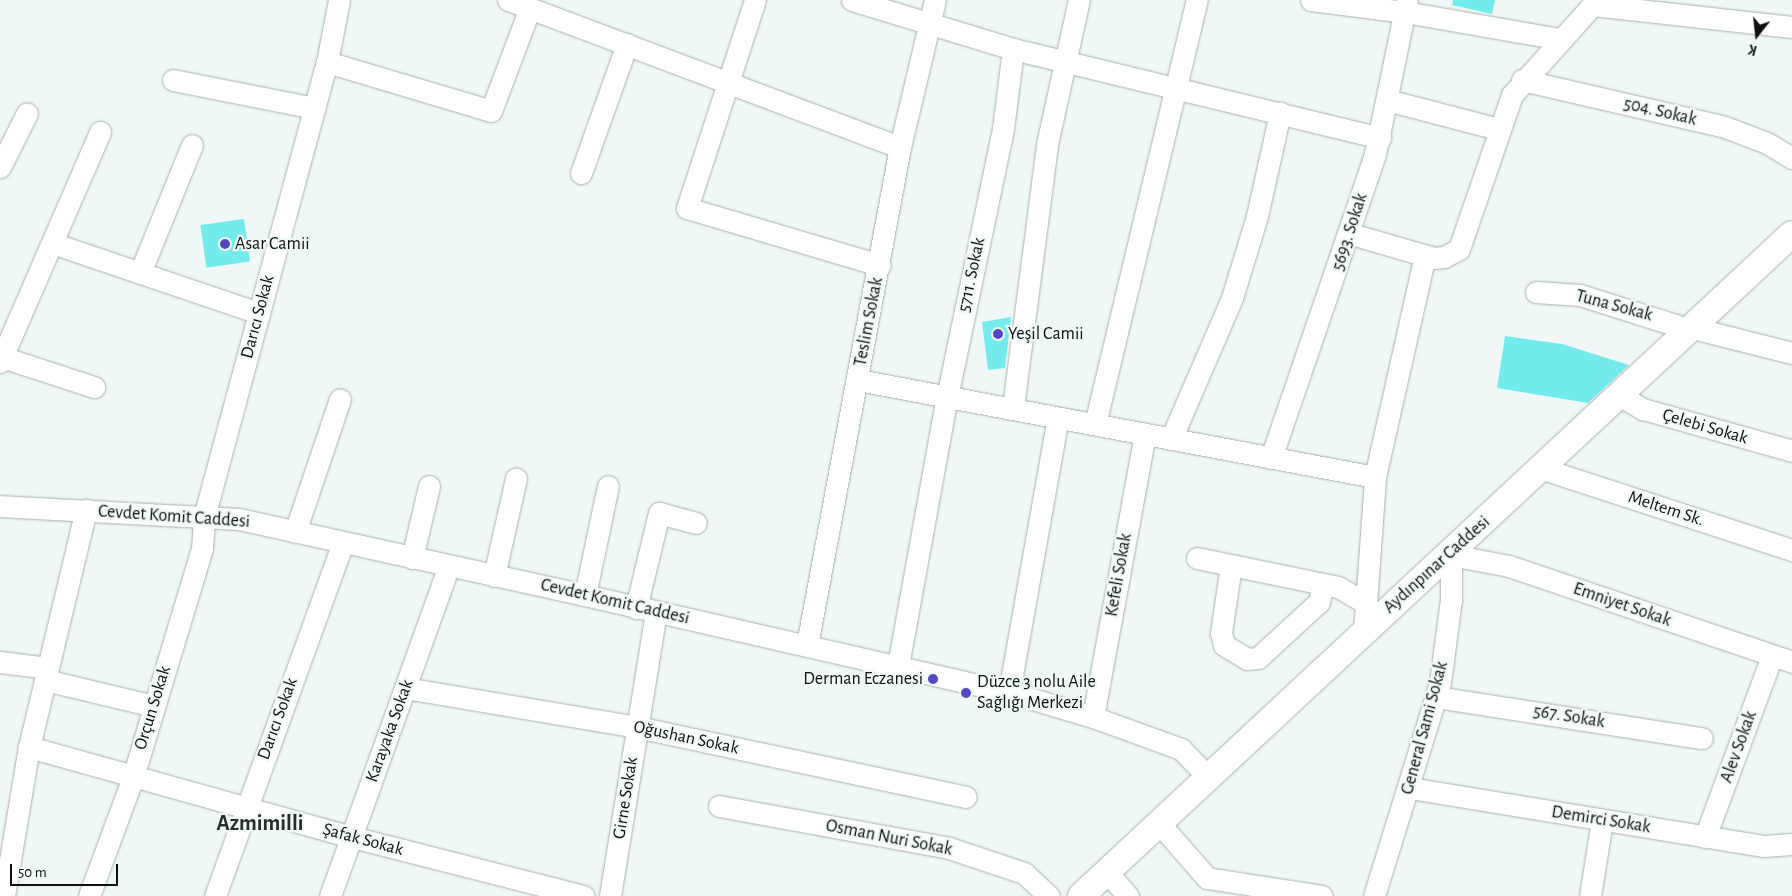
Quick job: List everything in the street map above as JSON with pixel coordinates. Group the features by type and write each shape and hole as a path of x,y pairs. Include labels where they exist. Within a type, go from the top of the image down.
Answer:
{"main road":[{"name":"Aydınpınar Caddesi","path":"1081,896 1364,632 1451,554 1540,468 1621,396 1791,238"}],"street":[{"name":"Darıcı Sokak","path":"204,517 327,62 338,0"},
{"path":"508,0 900,147"},
{"path":"755,0 688,208 880,264"},
{"path":"852,0 1013,49 1380,138"},
{"name":"Teslim Sokak","path":"806,645 880,264 900,147 935,0"},
{"path":"1013,407 1047,144 1063,61 1079,0"},
{"path":"1096,424 1197,0"},
{"path":"1310,0 1406,6 1560,39"},
{"path":"1350,234 1424,256 1444,257 1458,249 1475,208 1498,129 1522,80 1595,2 1792,27"},
{"name":"5693. Sokak","path":"1271,458 1350,234 1380,138 1406,6"},
{"path":"327,62 491,111 530,8"},
{"path":"581,174 627,44"},
{"name":"5711. Sokak","path":"898,666 947,396 1003,129 1013,49"},
{"path":"173,80 314,108"},
{"name":"504. Sokak","path":"1522,80 1725,127 1767,143 1792,158"},
{"path":"1387,100 1498,129"},
{"path":"0,167 27,113"},
{"path":"1171,439 1232,298 1257,216 1280,113"},
{"path":"94,388 1,360 100,132"},
{"path":"140,273 192,145"},
{"path":"52,243 259,313"},
{"path":"1364,632 1375,477 1424,256"},
{"name":"Tuna Sokak","path":"1536,292 1580,295 1692,329 1792,353"},
{"path":"858,380 1013,407 1058,418 1375,477"},
{"name":"Çelebi Sokak","path":"1621,396 1643,409 1792,451"},
{"path":"295,532 340,399"},
{"path":"1009,692 1058,418"},
{"name":"Kefeli Sokak","path":"1093,717 1145,434"},
{"name":"Meltem Sk.","path":"1540,468 1792,550"},
{"path":"494,576 516,478"},
{"path":"412,558 429,486"},
{"path":"585,595 608,486"},
{"name":"Cevdet Komit Caddesi","path":"0,506 239,519 585,595 1009,692 1093,717 1181,749 1208,777"},
{"path":"4,896 9,824 86,510"},
{"path":"636,608 659,513 696,523"},
{"name":"Orçun Sokak","path":"89,896 133,777 202,549 204,517"},
{"name":"Darıcı Sokak","path":"214,896 343,543"},
{"name":"Emniyet Sokak","path":"1451,554 1509,566 1782,659"},
{"name":"General Sami Sokak","path":"1374,896 1410,788 1436,696 1451,600 1451,554"},
{"path":"1197,558 1323,584 1358,596 1366,603"},
{"path":"1231,565 1221,633 1224,645 1247,659 1258,658 1319,602 1323,584"},
{"name":"Karayaka Sokak","path":"330,896 449,566"},
{"name":"Girne Sokak","path":"610,896 656,612"},
{"name":"Alev Sokak","path":"1706,837 1782,659"},
{"path":"0,662 154,706"},
{"name":"Oğushan Sokak","path":"405,688 637,728 966,797"},
{"name":"567. Sokak","path":"1436,696 1702,738"},
{"name":"Şafak Sokak","path":"29,747 352,837 522,888 584,896"},
{"name":"Demirci Sokak","path":"1410,788 1602,821 1764,846 1792,844"},
{"name":"Osman Nuri Sokak","path":"719,806 948,848 1024,873 1049,896"},
{"path":"1590,896 1602,821"},
{"path":"1159,823 1207,878 1322,896"},
{"path":"1107,872 1128,896"}],"building":[{"path":"1453,0 1495,0 1492,14 1452,5"},
{"name":"Asar Camii","path":"244,219 250,262 206,268 200,225"},
{"name":"Yeşil Camii","path":"1011,317 1005,368 988,370 982,322"},
{"path":"1505,336 1562,344 1629,365 1588,403 1497,388"}],"place":[{"name":"Asar Camii","path":"225,244"},
{"name":"Yeşil Camii","path":"998,334"},
{"name":"Derman Eczanesi","path":"933,679"},
{"name":"Düzce 3 nolu Aile Sağlığı Merkezi","path":"966,693"}],"district":[{"name":"Azmimilli","path":"260,824"}]}
